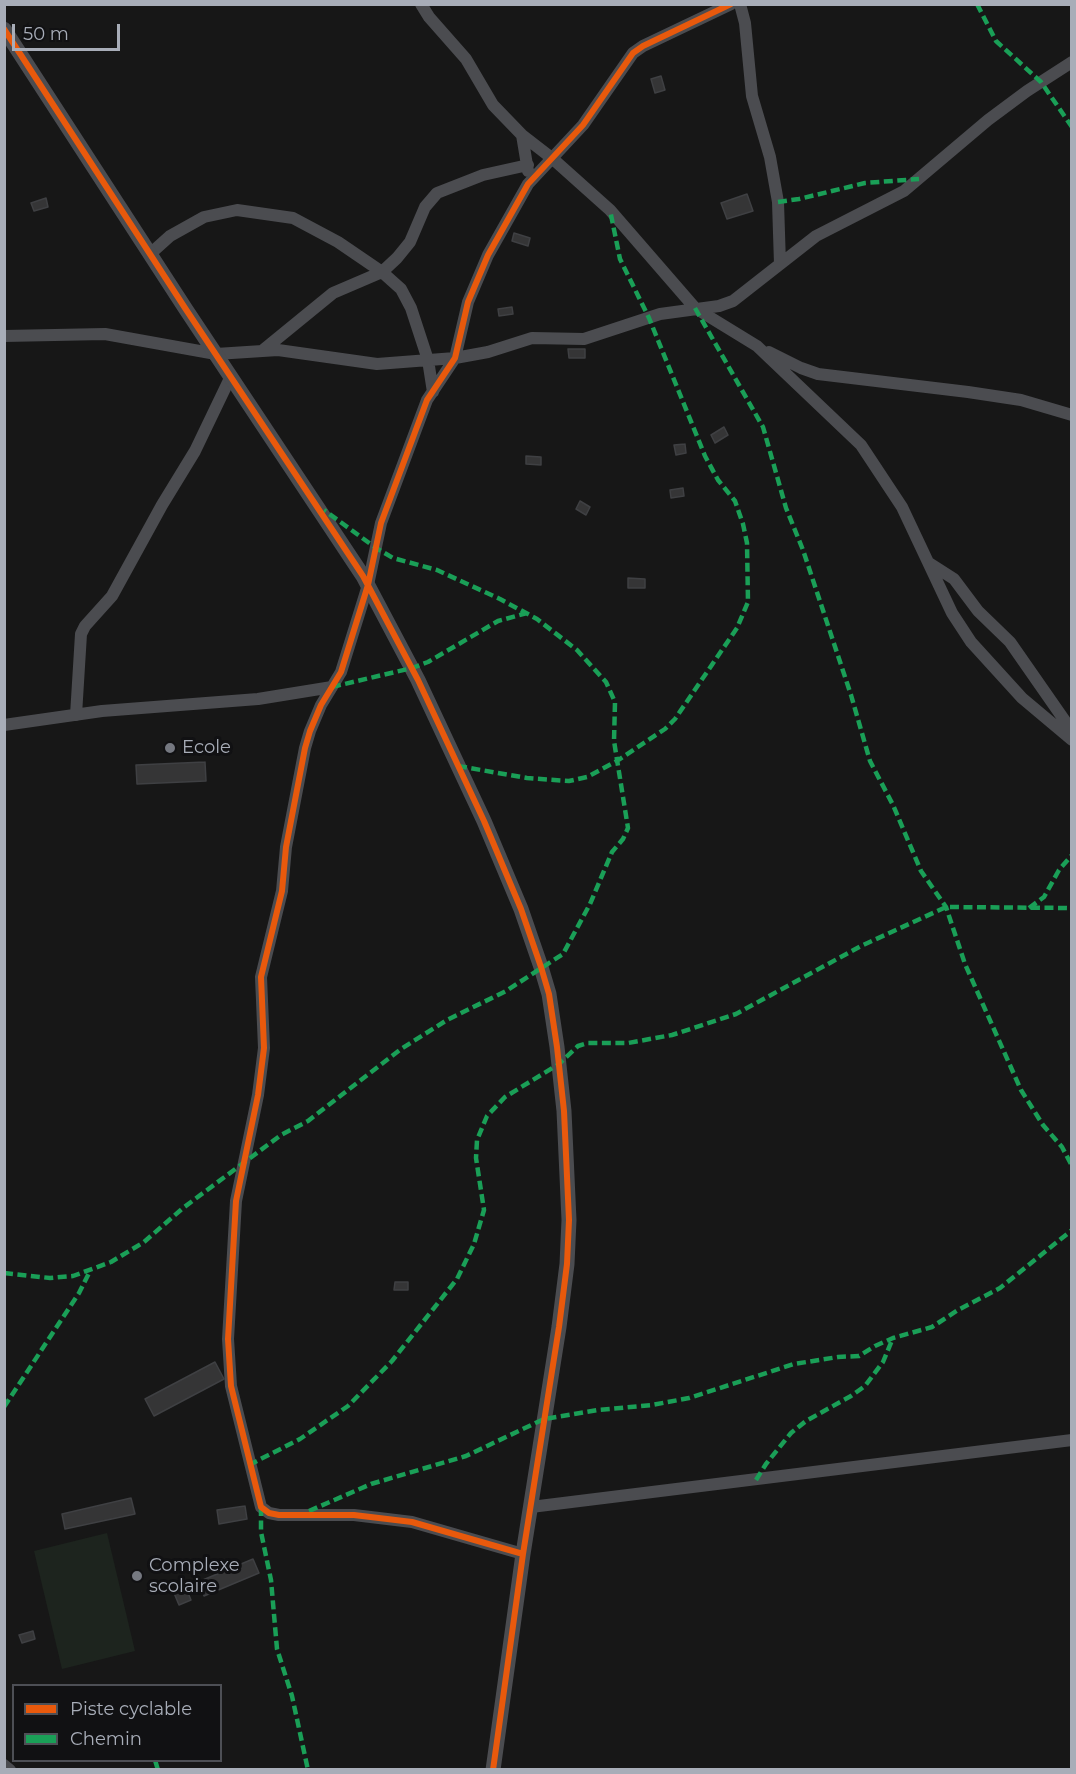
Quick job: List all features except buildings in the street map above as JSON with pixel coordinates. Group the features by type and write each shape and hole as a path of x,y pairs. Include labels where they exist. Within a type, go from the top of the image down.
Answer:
{"street":[{"path":"421,4 429,17 466,59 493,105 522,135 553,159 610,210 695,308 757,346 818,374 1021,400 1071,415"},
{"path":"523,1554 412,1522 354,1515 279,1515 269,1513 261,1507 231,1386 228,1339 230,1271 236,1201 258,1095 264,1048 261,976 282,891 286,847 305,748 321,705 341,672 368,585 381,523 427,400 454,358 468,302 488,255 528,184 583,125 633,53 731,4"},
{"path":"740,4 745,23 752,96 770,157 778,202 780,264"},
{"path":"4,29 368,585 418,680 484,821 521,909 549,994 564,1111 569,1220 567,1264 560,1327 523,1554 493,1770"},
{"path":"4,336 105,334 216,354 278,350 377,364 454,358 488,352 532,338 584,339 660,314 718,306 734,301 816,236 904,191 988,120 1071,62"},
{"path":"522,135 528,165 528,184"},
{"path":"262,351 333,293 382,272 410,242 424,207 437,193 483,175 528,165"},
{"path":"150,254 170,236 204,217 237,210 293,218 338,242 382,272 401,290 411,308 428,360 433,392"},
{"path":"757,346 861,445 902,507 952,613 971,642 1022,698 1071,740"},
{"path":"76,715 81,634 85,626 112,596 162,505 195,451 231,376"},
{"path":"928,563 954,579 978,611 1011,642 1071,730"},
{"path":"4,725 135,707 258,699 332,687"},
{"path":"531,1507 1071,1440"},
{"path":"4,1765 10,1770"}],"shaded area":[{"path":"107,1533 135,1651 62,1669 34,1551"}],"marked path":[{"path":"977,4 996,41 1041,82 1072,127"},
{"path":"778,202 865,183 919,179"},
{"path":"458,766 527,778 569,781 587,777 617,761 665,729 675,719 737,628 748,602 747,543 735,501 718,480 705,456 649,318 620,259 610,210"},
{"path":"695,308 763,427 786,508 803,550 851,695 870,761 893,805 921,871 946,907 965,964 1021,1090 1043,1125 1062,1147 1072,1166"},
{"path":"4,1273 50,1278 73,1276 111,1262 144,1242 183,1208 281,1135 308,1121 401,1049 447,1020 506,991 563,954 590,904 612,852 623,839 628,828 614,741 615,702 606,682 577,650 537,619 500,599 437,570 393,558 324,510"},
{"path":"332,687 428,662 498,621 527,613"},
{"path":"1029,908 1044,897 1059,870 1072,855"},
{"path":"249,1465 300,1439 348,1406 392,1361 457,1279 474,1244 484,1210 476,1158 477,1140 487,1116 505,1097 559,1064 578,1046 588,1043 628,1043 672,1035 736,1014 861,946 946,907 1072,908"},
{"path":"309,1511 371,1484 466,1456 544,1419 689,1398 794,1364 859,1356 893,1338 932,1327 958,1310 1000,1288 1072,1230"},
{"path":"4,1407 79,1293 90,1271"},
{"path":"756,1480 791,1433 806,1421 865,1386 883,1362 893,1338"},
{"path":"261,1507 261,1532 271,1580 277,1649 292,1696 308,1770"},
{"path":"156,1762 158,1770"}],"cycle path":[{"path":"523,1554 412,1522 354,1515 279,1515 269,1513 261,1507 231,1386 228,1339 236,1201 258,1095 264,1048 261,977 282,891 286,847 310,731 321,705 341,672 368,585 381,523 427,400 455,358 468,302 488,255 528,184 583,125 633,53 731,4"},
{"path":"4,29 363,576 418,680 484,821 521,909 549,994 564,1111 569,1220 567,1264 493,1770"}],"place":[{"name":"Ecole","path":"170,748"},
{"name":"Complexe scolaire","path":"137,1576"}]}
